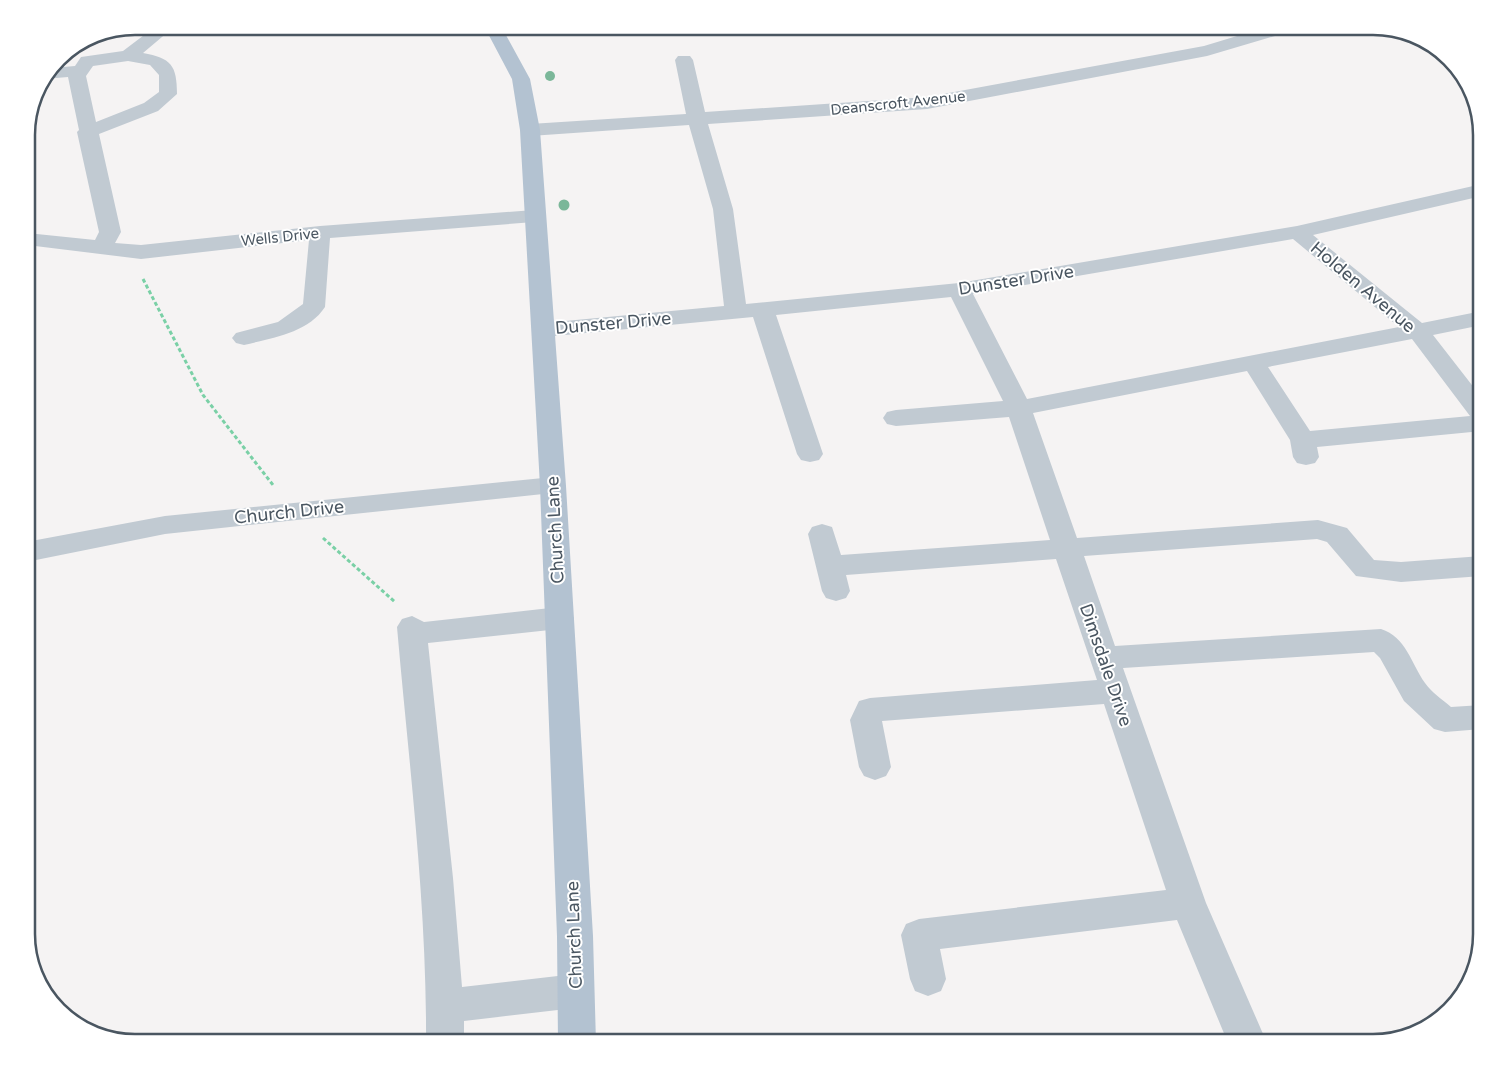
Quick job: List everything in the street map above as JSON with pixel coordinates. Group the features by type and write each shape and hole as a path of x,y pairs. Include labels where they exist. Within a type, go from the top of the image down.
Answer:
{"main road":[{"name":"Church Lane","path":"497,35 521,78 530,130 534,216 544,330 553,486 576,991 576,1034"}],"street":[{"path":"128,56 155,35"},
{"name":"Deanscroft Avenue","path":"530,130 927,103 1076,77 1207,51 1259,35"},
{"path":"88,132 151,107 168,94 168,74 156,61 128,56 87,61 77,76 88,132 110,232 100,248"},
{"path":"684,60 697,120 723,209 736,311"},
{"path":"57,73 80,71"},
{"name":"Dunster Drive","path":"544,330 959,290 1297,232 1473,192"},
{"name":"Wells Drive","path":"35,240 141,252 320,232 534,216"},
{"path":"244,338 286,327 314,307 320,232"},
{"name":"Holden Avenue","path":"1297,232 1417,330 1473,403"},
{"name":"Dimsdale Drive","path":"959,290 1019,408 1114,691 1188,903 1244,1034"},
{"path":"762,308 810,454"},
{"path":"896,418 1019,408 1473,320"},
{"path":"1253,362 1304,449 1473,425"},
{"name":"Church Drive","path":"35,550 165,525 553,486"},
{"path":"822,534 833,578 1066,548 1318,529 1337,535 1366,570 1401,572 1473,567"},
{"path":"445,1034 445,1006 436,878 412,631 559,618"},
{"path":"1104,658 1381,640 1391,650 1415,693 1445,720 1473,718"},
{"path":"875,767 866,720 870,710 1114,691"},
{"path":"928,979 919,935 1188,903"},
{"path":"445,1006 576,991"}],"path":[{"path":"128,250 203,395 294,512 404,610 412,631"}]}
